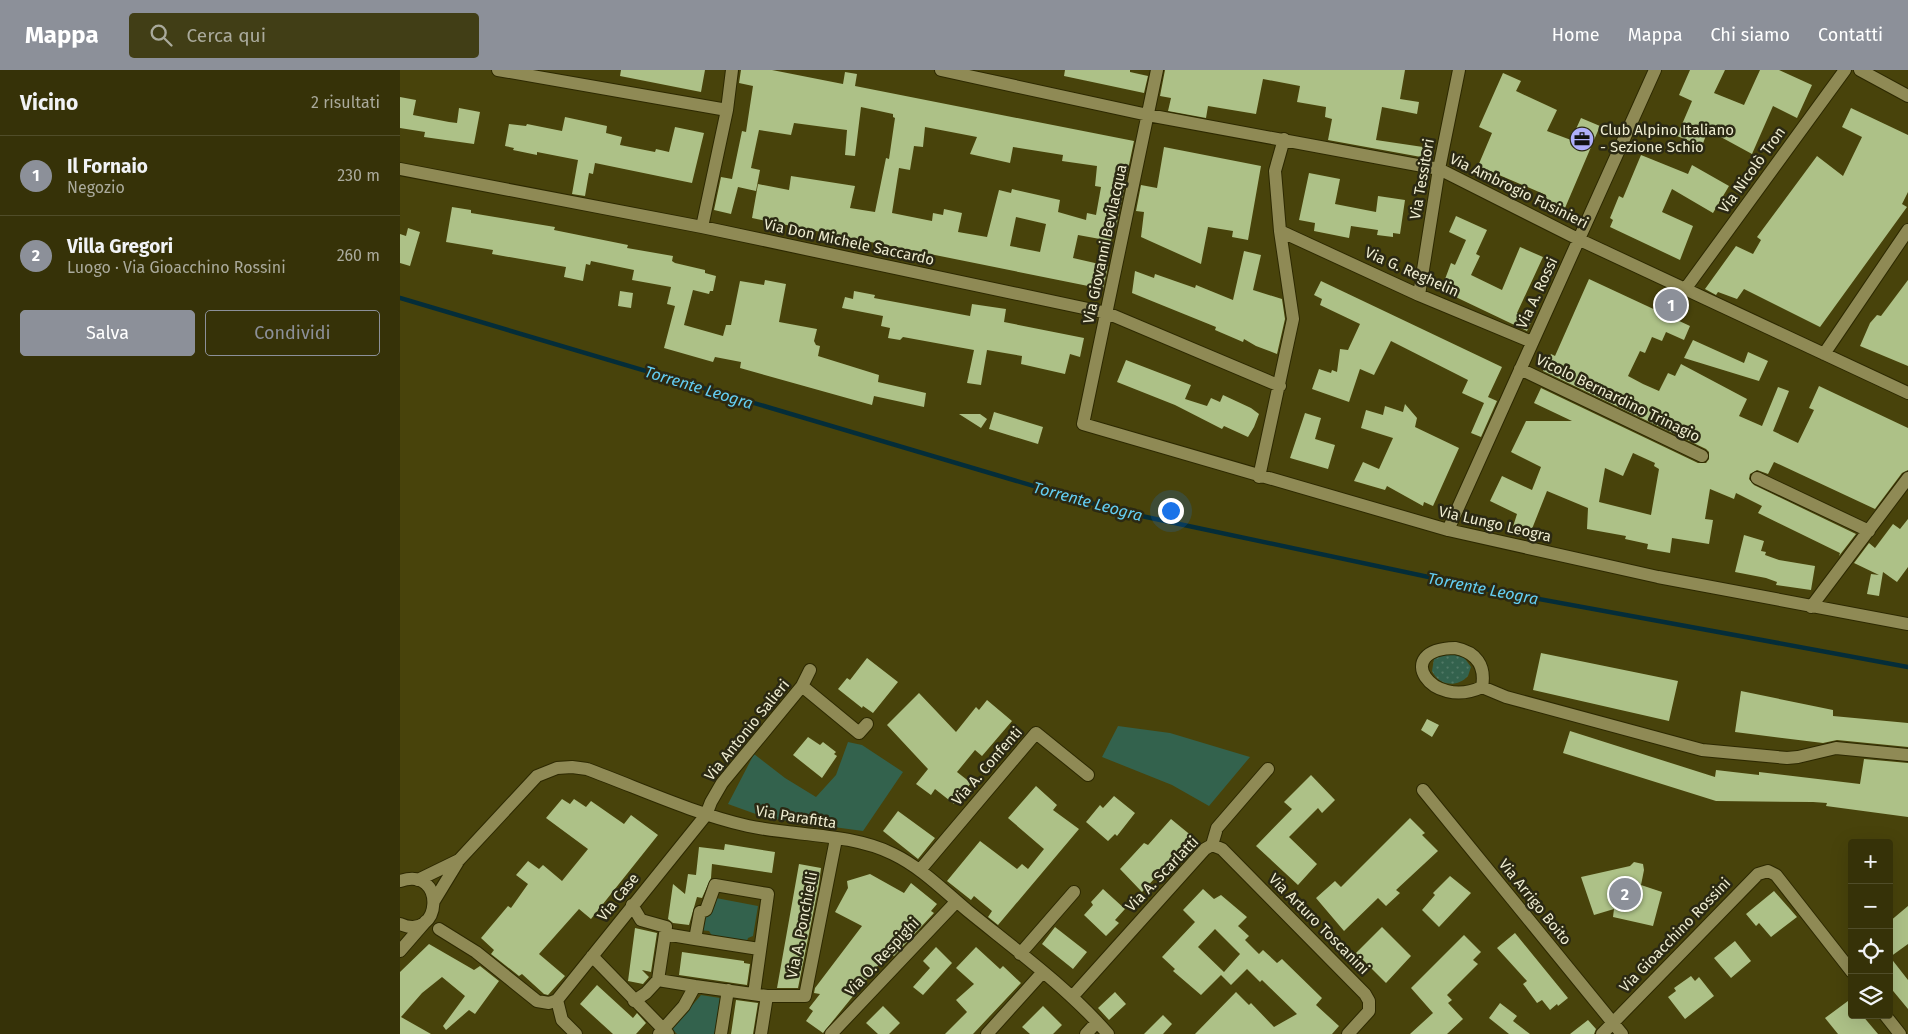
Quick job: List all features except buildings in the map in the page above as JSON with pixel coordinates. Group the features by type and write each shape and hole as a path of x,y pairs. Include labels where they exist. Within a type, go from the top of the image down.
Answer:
{"street":[{"path":"498,70 726,110"},
{"path":"702,227 726,110 732,70"},
{"name":"Via Ambrogio Fusinieri","path":"941,70 1148,115 1439,169 1580,240 1686,288 1908,394"},
{"name":"Via Giovanni Bevilacqua","path":"1082,424 1157,70"},
{"name":"Via Tessitori","path":"1419,295 1439,169 1458,70"},
{"name":"Via A. Rossi","path":"1448,530 1655,70"},
{"name":"Via Nicolò Tron","path":"1686,288 1845,70"},
{"path":"1860,70 1908,96"},
{"path":"1259,477 1293,319 1280,231 1275,172 1278,155 1284,139"},
{"name":"Via Don Michele Saccardo","path":"400,169 702,227 1107,313 1280,386"},
{"path":"1824,354 1908,230"},
{"name":"Via G. Reghelin","path":"1280,231 1419,295 1532,342"},
{"name":"Vicolo Bernardino Trinagio","path":"1520,369 1702,456"},
{"name":"Via Lungo Leogra","path":"1082,424 1259,477 1448,530 1658,577 1908,624"},
{"path":"1758,478 1869,532"},
{"path":"1811,607 1908,478"},
{"path":"1482,687 1484,670 1474,654 1466,650 1455,648 1435,649 1428,653 1423,660 1423,675 1433,686 1463,693 1482,687 1506,696 1702,750 1787,758 1836,748 1908,755"},
{"path":"802,686 810,670"},
{"name":"Via Antonio Salieri","path":"706,816 710,802 722,783 802,686 859,733 867,724"},
{"name":"Via A. Confenti","path":"920,870 1036,733 1088,775"},
{"name":"Via Parafitta","path":"400,951 431,915 434,901 459,860 537,776 558,768 572,767 587,769 706,816 750,826 836,839 886,851 920,870 1072,998 1108,1034"},
{"name":"Via A. Scarlatti","path":"1072,998 1181,874 1205,849 1212,846 1218,828 1268,769"},
{"name":"Via Arrigo Boito","path":"1422,790 1622,1034"},
{"name":"Via Case","path":"557,1000 706,816"},
{"name":"Via A. Ponchielli","path":"658,980 767,996 805,996 836,839"},
{"name":"Via Arturo Toscanini","path":"1212,846 1222,849 1365,994 1369,1001 1369,1011 1348,1034"},
{"name":"Via Parafitta","path":"400,882 406,879 418,880 459,860"},
{"name":"Via Gioacchino Rossini","path":"1602,1034 1758,874 1768,871 1776,875 1848,967"},
{"path":"418,880 429,888 434,901"},
{"path":"694,939 700,912 706,910 715,885 768,894 754,994"},
{"path":"1020,954 1074,892"},
{"name":"Via O. Respighi","path":"831,1034 956,902"},
{"path":"632,905 642,920 666,927 658,980 646,993 634,1001"},
{"path":"400,924 411,926 426,921"},
{"path":"440,929 476,952 538,1001 549,1003 557,1000 562,1020 576,1034"},
{"path":"665,934 759,949"},
{"path":"592,956 663,1033 684,1006 695,986"},
{"path":"987,1034 1042,973"},
{"path":"721,1034 728,990"},
{"path":"762,1034 767,996"},
{"path":"1888,1019 1900,1034"},
{"path":"1086,1034 1097,1022"}],"green space":[{"path":"1450,652 1463,656 1471,667 1468,676 1464,680 1454,684 1439,680 1432,671 1434,659"},
{"path":"1118,726 1170,733 1250,757 1209,806 1172,785 1102,757"},
{"path":"848,742 862,745 903,772 863,831 767,818 728,804 754,754 785,778 816,797 836,775"},
{"path":"716,898 758,906 753,936 748,938 746,944 714,939 709,931 700,930"},
{"path":"701,995 720,998 715,1034 677,1034 672,1029"}],"waterway":[{"name":"Torrente Leogra","path":"400,298 1118,511 1485,589 1908,667"}],"place":[{"name":"Club Alpino Italiano - Sezione Schio","path":"1582,139"},
{"name":"Il Fornaio","path":"1671,305"},
{"name":"Villa Gregori","path":"1625,894"}]}
